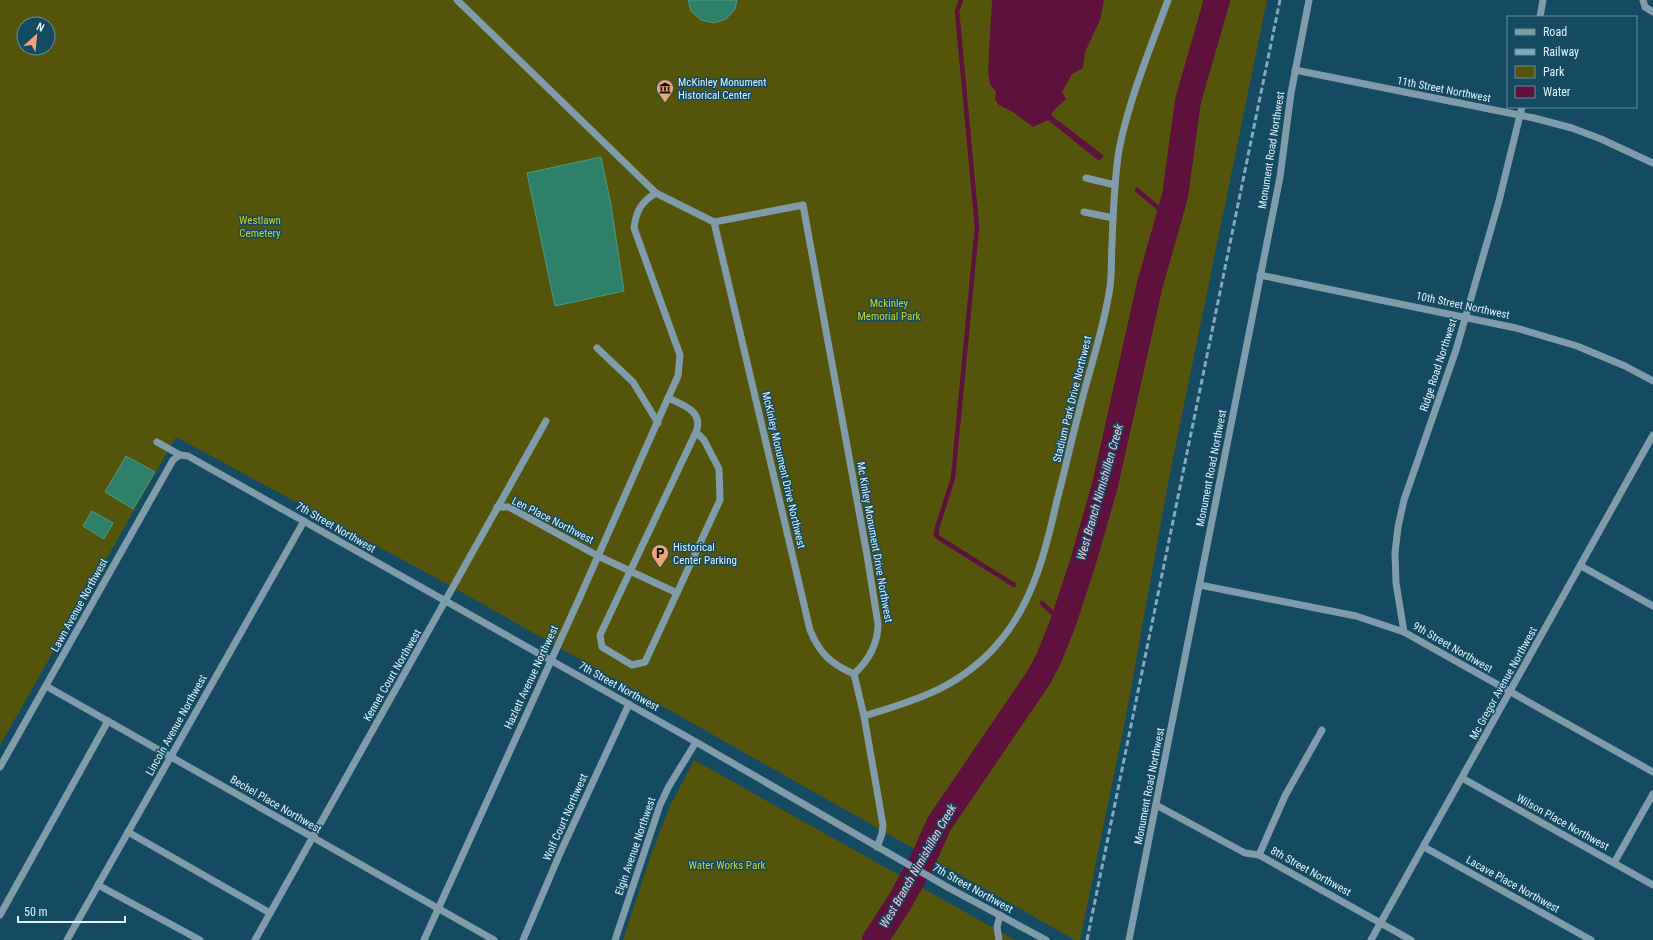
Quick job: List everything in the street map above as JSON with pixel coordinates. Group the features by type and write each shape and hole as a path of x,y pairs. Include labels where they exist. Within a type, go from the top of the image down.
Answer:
{"street":[{"path":"457,0 656,193 714,222"},
{"name":"Stadium Park Drive Northwest","path":"864,716 909,703 933,693 968,673 1000,642 1026,602 1048,541 1079,409 1106,312 1110,284 1115,185 1124,128 1168,0"},
{"name":"Monument Road Northwest","path":"1129,940 1280,177 1295,70 1309,0"},
{"path":"1540,16 1543,0"},
{"path":"1643,0 1645,7 1653,12"},
{"name":"11th Street Northwest","path":"1295,70 1521,116 1572,128 1601,139 1653,163"},
{"name":"Ridge Road Northwest","path":"1404,632 1396,583 1395,541 1404,500 1466,317 1499,201 1522,108"},
{"path":"1086,178 1115,185"},
{"name":"Hazlett Avenue Northwest","path":"424,940 678,376 680,355 634,228 635,216 640,206 656,193"},
{"name":"Mc Kinley Monument Drive Northwest","path":"714,222 803,205 878,624 877,639 873,648 868,657 854,674"},
{"path":"1084,212 1113,218"},
{"name":"McKinley Monument Drive Northwest","path":"714,222 810,630 820,650 827,658 854,674"},
{"name":"10th Street Northwest","path":"1260,275 1516,328 1560,340 1625,366 1653,381"},
{"path":"597,348 633,382 658,423"},
{"path":"668,398 692,410 699,425 600,635 602,647 632,665 645,662 720,500 719,469 707,446 696,432"},
{"name":"Kennet Court Northwest","path":"255,940 446,602 497,507 546,421"},
{"name":"Mc Gregor Avenue Northwest","path":"1371,940 1653,435"},
{"path":"157,442 180,454"},
{"name":"7th Street Northwest","path":"180,454 188,456 304,521 696,742 949,888 1046,940"},
{"name":"Lawn Avenue Northwest","path":"0,767 172,460 180,454"},
{"name":"Len Place Northwest","path":"497,507 509,508 598,556 677,593"},
{"name":"Lincoln Avenue Northwest","path":"67,940 304,521"},
{"path":"1581,566 1653,606"},
{"name":"9th Street Northwest","path":"1200,585 1356,616 1404,632 1653,772"},
{"path":"854,674 864,716 883,825 878,847"},
{"name":"Bechel Place Northwest","path":"46,686 494,940"},
{"name":"Wolf Court Northwest","path":"523,940 561,851 629,704"},
{"path":"0,915 108,721"},
{"path":"1259,855 1285,796 1322,730"},
{"name":"Elgin Avenue Northwest","path":"615,940 660,805 669,786 696,742"},
{"name":"Wilson Place Northwest","path":"1462,778 1653,885"},
{"path":"1614,863 1653,794"},
{"name":"8th Street Northwest","path":"1156,805 1245,853 1259,855 1411,940"},
{"path":"128,832 270,913"},
{"name":"Lacave Place Northwest","path":"1424,847 1591,940"},
{"path":"98,885 200,940"},
{"path":"999,940 997,927 1000,915"}],"green space":[{"name":"Mckinley Memorial Park","path":"0,0 1267,0 1169,478 1126,716 1080,940 1075,940 449,585 176,437 0,745"},
{"name":"Water Works Park","path":"694,760 1015,940 623,940 652,852 669,808"}],"water":[{"path":"992,0 1104,0 1100,20 1085,52 1083,68 1072,74 1062,92 1066,99 1054,110 1051,115 1104,156 1099,161 1048,120 1033,127 1013,112 999,105 995,99 996,92 990,84 988,72"}],"building":[{"path":"688,0 737,0 735,9 726,19 714,23 701,20 691,11"},
{"path":"601,157 611,205 624,291 555,306 527,173"},
{"path":"126,456 155,472 133,509 105,492"},
{"path":"92,511 113,523 104,539 83,526"}],"waterway":[{"path":"961,0 957,11 977,227 953,478 936,535 1014,585"},
{"name":"West Branch Nimishillen Creek","path":"875,940 899,903 922,862 939,824 1039,677 1049,658 1063,623 1083,562 1105,485 1150,284 1175,196 1188,101 1217,0"},
{"path":"1137,190 1169,217"},
{"path":"1042,603 1063,623"}],"railway":[{"path":"1087,940 1280,0"}],"place":[{"name":"McKinley Monument Historical Center","path":"665,103"},
{"name":"Historical Center Parking","path":"660,568"}],"park label":[{"name":"Westlawn Cemetery","path":"260,226"}]}
